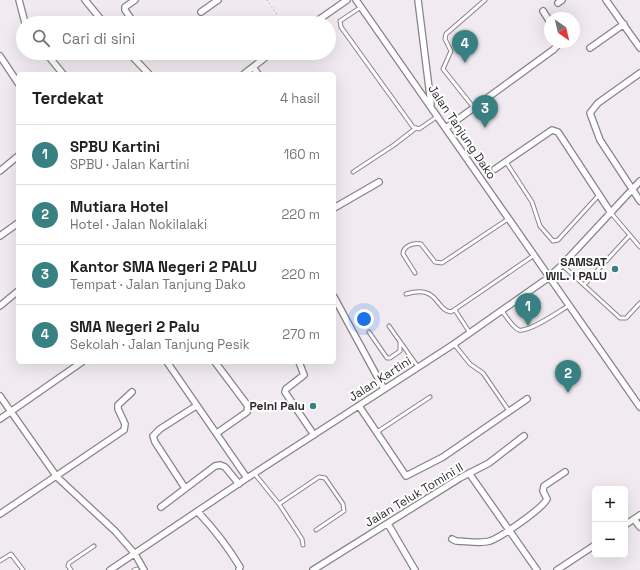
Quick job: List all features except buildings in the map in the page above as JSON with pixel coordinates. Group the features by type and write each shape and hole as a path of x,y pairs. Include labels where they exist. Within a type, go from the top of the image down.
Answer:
{"street":[{"path":"19,0 23,16"},
{"path":"85,0 98,16"},
{"path":"129,16 125,10 125,7 134,0"},
{"path":"201,12 218,0"},
{"path":"324,16 347,0"},
{"name":"Jalan Tanjung Dako","path":"356,0 438,116 548,278 640,407"},
{"path":"418,0 431,106"},
{"path":"606,0 640,48"},
{"path":"590,48 624,24"},
{"path":"446,128 556,48"},
{"path":"0,56 16,80"},
{"path":"52,60 61,72"},
{"path":"136,60 147,72"},
{"path":"246,72 259,60"},
{"path":"252,67 256,72"},
{"path":"640,73 598,103 590,113 600,140 640,201"},
{"path":"496,169 552,130 555,130 558,132 611,212"},
{"path":"0,171 16,158"},
{"name":"Jalan Kartini","path":"111,570 254,473 454,344 548,278 562,265 640,181"},
{"path":"336,207 379,182"},
{"path":"0,236 16,224"},
{"path":"0,306 16,294"},
{"path":"336,301 384,390"},
{"path":"0,418 79,364"},
{"path":"168,364 247,478"},
{"path":"216,364 248,406 247,412 217,433"},
{"path":"300,364 304,376 286,389 285,392 314,435"},
{"path":"0,514 57,477 124,430 125,424 118,409 118,405 132,392"},
{"path":"0,396 57,477 103,519 134,554 144,570"},
{"path":"359,406 406,476 443,457 527,399"},
{"path":"185,488 155,442 153,436 160,428 196,406"},
{"name":"Jalan Teluk Tomini II","path":"314,570 333,556 489,463 524,436"},
{"path":"161,507 215,466 220,465 225,467 239,484"},
{"path":"452,539 456,541 489,541 508,530 546,501 547,497 543,489 544,486 565,472"},
{"path":"469,474 508,530 518,541 537,570"},
{"path":"198,512 215,530 240,567 239,570"},
{"path":"628,523 640,515"},
{"path":"634,519 640,528"},
{"path":"388,524 415,570"},
{"path":"557,570 592,547"}],"lane":[{"path":"474,108 443,69 451,51 445,39 446,34 485,0"},
{"path":"361,7 340,21 341,27 413,128 416,128"},
{"path":"353,172 394,145 416,128 418,129 438,116"},
{"path":"506,162 532,202 540,226 553,241 558,240 599,195"},
{"path":"611,212 640,247"},
{"path":"415,273 403,254 405,249 413,244 421,244 435,262 442,263 508,219"},
{"path":"584,285 630,235"},
{"path":"406,294 418,291 432,295 447,311 455,310 533,256"},
{"path":"562,265 622,319 640,303"},
{"path":"502,311 516,328 524,330 534,326 568,306"},
{"path":"455,310 470,333"},
{"path":"389,326 418,367"},
{"path":"369,332 387,358 400,351 400,343"},
{"path":"454,344 470,364 483,373 509,411"},
{"path":"376,433 430,397"},
{"path":"254,473 279,504 302,539 303,545"},
{"path":"279,504 320,476 325,478 343,504 344,511 316,530"},
{"path":"71,570 68,563 94,546"},
{"path":"0,561 11,554 23,570"}],"path":[{"path":"267,0 278,16"}],"place":[{"name":"SMA Negeri 2 Palu","path":"465,63"},
{"name":"Kantor SMA Negeri 2 PALU","path":"485,128"},
{"name":"SAMSAT WIL. I PALU","path":"615,269"},
{"name":"SPBU Kartini","path":"528,326"},
{"name":"Mutiara Hotel","path":"568,393"},
{"name":"Pelni Palu","path":"313,406"}]}
